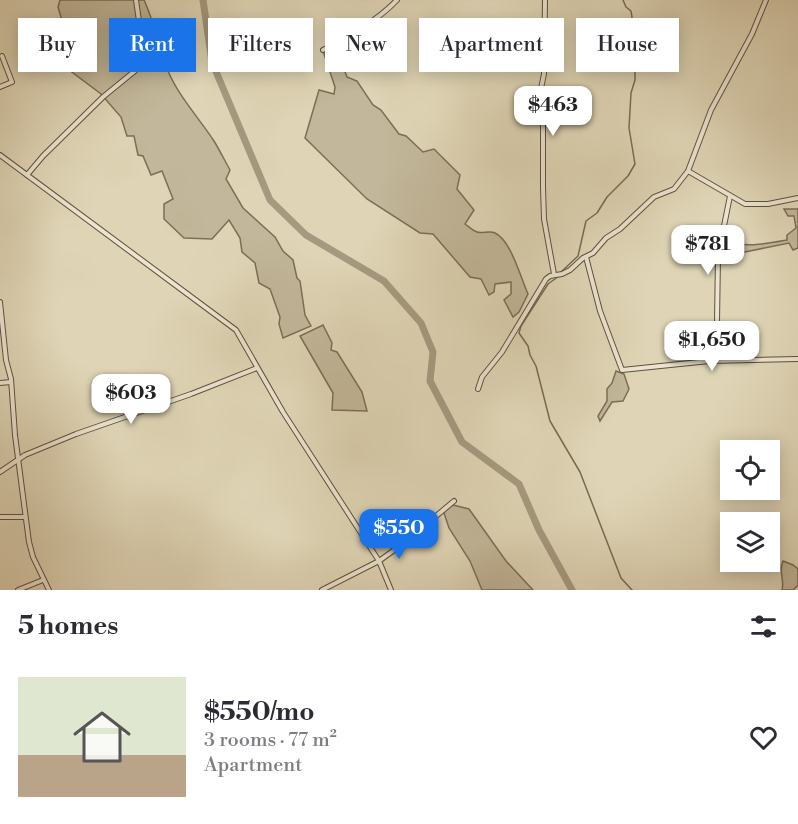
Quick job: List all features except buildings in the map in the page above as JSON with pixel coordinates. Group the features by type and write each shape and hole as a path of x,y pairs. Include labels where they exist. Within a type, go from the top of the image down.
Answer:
{"street":[{"path":"27,175 103,97 147,61 148,54 141,35 136,0"},
{"path":"322,50 350,36 397,0"},
{"path":"545,0 544,74 540,93 543,112 544,219 554,274"},
{"path":"478,388 546,279 554,274 566,273 593,253 606,238 620,229 654,197 674,189 688,171 711,110 752,34 766,0"},
{"path":"0,87 12,82 2,56"},
{"path":"0,155 236,330 257,368 379,561 391,590"},
{"path":"688,171 730,196 751,205 798,198"},
{"path":"709,361 717,322 718,256 730,196"},
{"path":"586,257 600,311 622,370 709,361 798,359"},
{"path":"0,302 25,517 33,558 49,590"},
{"path":"0,472 25,455 76,434 191,394 257,368"},
{"path":"0,383 11,382"},
{"path":"322,590 379,561 454,501"},
{"path":"0,517 25,517"},
{"path":"18,590 43,580"}],"shaded area":[{"path":"60,0 144,0 151,18 109,18 109,72 168,72 183,99 214,141 230,170 226,179 243,208 275,237 283,251 293,260 297,278 300,281 305,315 311,326 283,338 279,324 280,317 270,289 259,283 255,263 242,252 240,238 229,220 212,239 184,238 164,219 164,204 173,199 162,171 151,175 143,156 138,155 134,136 127,136 121,117 101,94 72,72 97,72 97,18 61,18 58,7"},
{"path":"330,72 345,72 347,77 357,81 373,105 381,110 399,134 406,136 423,152 434,149 460,175 457,189 474,210 465,224 477,232 491,232 501,237 515,260 528,294 519,312 513,317 504,300 511,294 511,282 495,284 494,292 489,295 481,279 470,277 433,234 420,233 367,199 305,138 319,90 334,94 335,87"},
{"path":"784,209 798,209 798,248 793,250 789,243 745,252 723,246 725,241 748,245 787,240 787,235 796,228 794,216 788,216"},
{"path":"323,325 332,343 331,350 337,352 362,392 367,411 332,410 333,393 300,336"},
{"path":"616,371 624,374 629,389 623,401 612,402 600,421 598,416 607,401 607,389"},
{"path":"453,505 469,509 506,561 533,590 482,590 470,561 449,528 444,513"},
{"path":"783,561 798,569 798,585 793,590 782,590"}],"waterway":[{"path":"203,0 212,62 270,200 306,235 384,281 421,323 433,352 430,381 462,442 519,484 539,530 572,590"},
{"path":"561,272 578,256 586,221 597,213 607,197 628,176 635,164 629,128 631,93 635,80 635,62 630,33 632,17 631,11 623,0"},
{"path":"559,276 548,284 521,326 519,333 528,346 536,366 550,421 580,472 621,578 632,590"}]}
